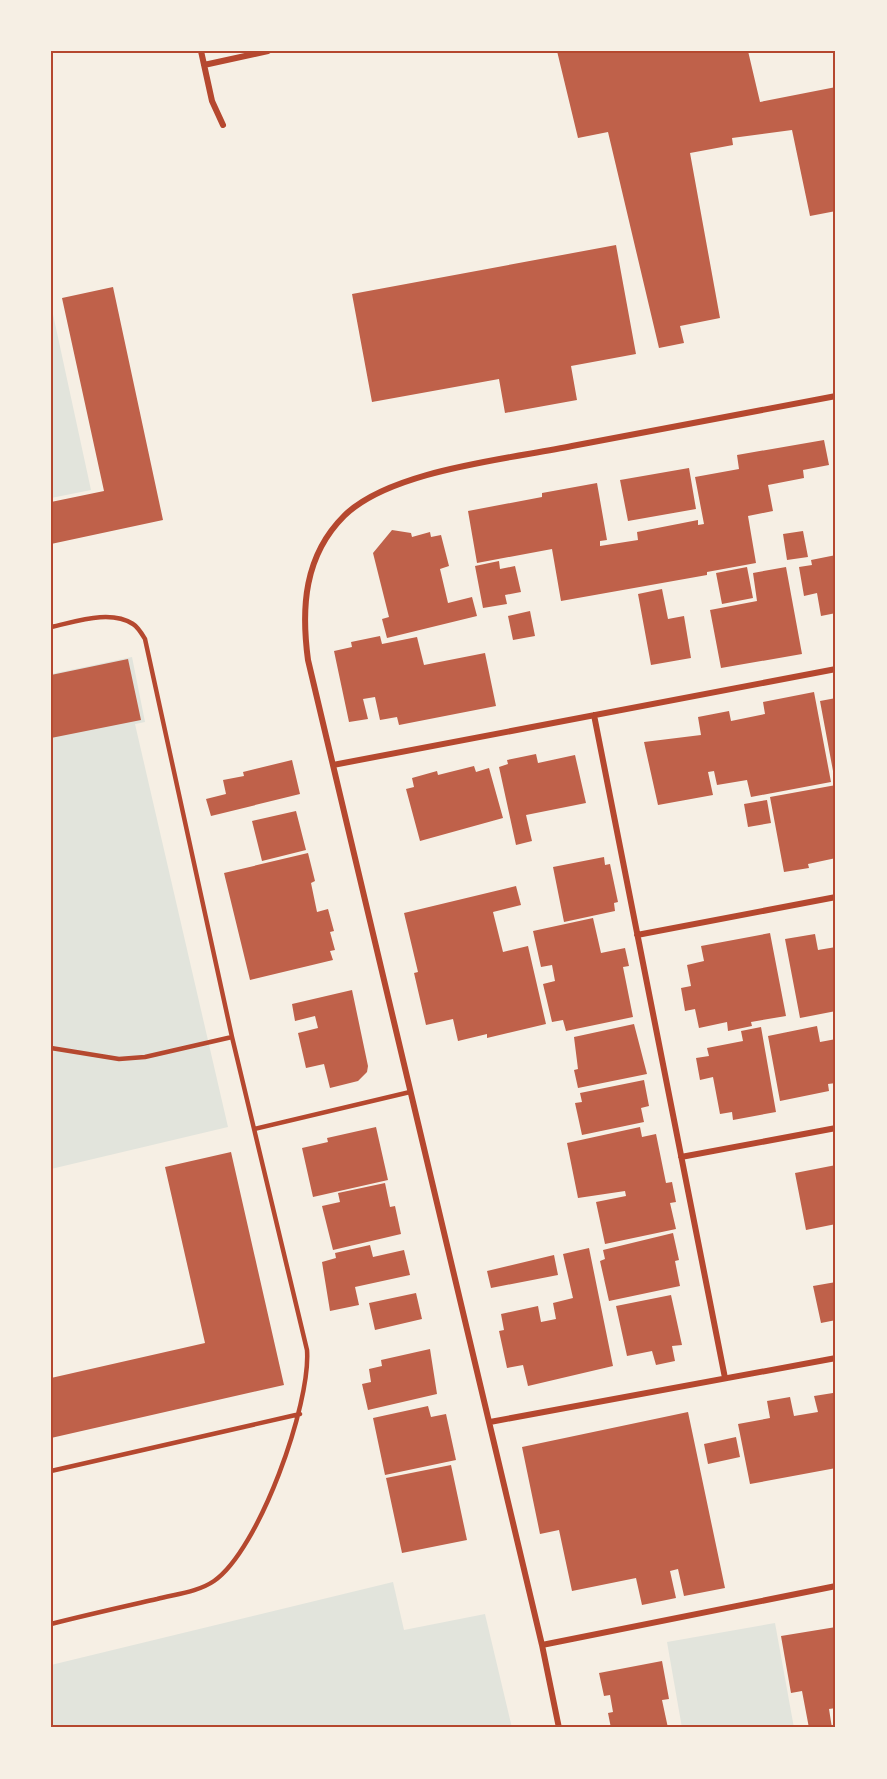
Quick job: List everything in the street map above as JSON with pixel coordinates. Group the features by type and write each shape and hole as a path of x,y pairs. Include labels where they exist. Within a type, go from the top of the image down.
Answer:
{"street":[{"path":"201,51 212,101 223,125"},
{"path":"204,65 268,51"},
{"path":"559,1728 490,1422 333,765 305,636 304,599 312,564 327,538 345,516 363,502 387,489 417,478 836,396"},
{"path":"333,765 836,669"},
{"path":"594,715 725,1378"},
{"path":"637,934 836,897"},
{"path":"681,1157 836,1128"},
{"path":"490,1422 836,1358"},
{"path":"542,1645 836,1587"}],"lane":[{"path":"51,627 98,618 116,618 134,624 146,639 232,1037 307,1350 307,1375 300,1414 273,1488 252,1531 237,1555 218,1578 200,1589 51,1624"},
{"path":"51,1048 119,1059 145,1057 232,1037"},
{"path":"254,1129 410,1092"},
{"path":"51,1471 300,1414"}],"shaded area":[{"path":"51,305 91,490 51,498"},
{"path":"132,657 145,722 135,724 228,1127 51,1169 51,674"},
{"path":"393,1582 404,1630 485,1614 512,1728 51,1728 51,1665"},
{"path":"775,1623 794,1728 682,1728 667,1642"}],"building":[{"path":"557,51 748,51 760,102 836,87 836,211 810,216 792,130 732,138 733,145 690,153 720,318 680,326 684,343 659,348 608,132 578,138"},
{"path":"616,245 636,354 571,366 577,400 505,413 499,379 372,402 352,294"},
{"path":"113,287 163,520 51,544 51,502 104,491 62,298"},
{"path":"824,440 829,465 803,470 804,478 768,485 773,511 748,516 756,563 707,572 707,575 561,601 552,549 477,563 468,511 542,497 542,493 597,483 607,540 600,541 600,546 638,540 637,532 698,520 698,525 704,524 695,477 739,469 737,455"},
{"path":"689,468 696,509 628,521 620,480"},
{"path":"392,530 411,533 412,537 430,532 431,537 441,535 449,566 440,569 448,603 472,597 477,616 387,638 382,619 389,617 373,553"},
{"path":"803,531 808,557 787,560 783,534"},
{"path":"836,555 836,613 821,616 817,593 804,596 799,567 812,565 811,560"},
{"path":"499,561 500,569 515,566 521,592 505,595 507,604 483,608 475,566"},
{"path":"747,567 753,598 722,604 716,573"},
{"path":"786,567 802,654 721,668 710,610 757,601 753,573"},
{"path":"662,589 668,619 684,616 691,658 651,665 638,594"},
{"path":"530,611 535,636 513,640 508,616"},
{"path":"380,636 382,644 417,637 424,665 485,653 496,706 399,725 397,717 380,720 375,697 363,699 368,719 349,722 334,651 352,647 351,642"},
{"path":"128,659 141,720 51,738 51,675"},
{"path":"814,692 831,782 751,797 747,780 717,785 714,771 708,772 713,795 658,805 644,742 701,735 698,717 729,711 731,721 765,714 763,702"},
{"path":"836,698 836,770 833,771 820,701"},
{"path":"536,754 538,763 575,755 586,803 526,815 532,841 516,845 499,767 508,764 507,760"},
{"path":"292,760 300,794 211,816 206,799 226,794 223,780 244,776 243,772"},
{"path":"474,766 476,772 489,768 503,818 420,841 406,789 414,787 412,778 437,771 438,775"},
{"path":"836,785 836,858 808,864 809,868 784,872 770,797"},
{"path":"767,800 771,823 748,827 744,804"},
{"path":"296,811 306,850 262,861 252,821"},
{"path":"308,853 315,881 311,883 317,912 328,909 334,931 330,932 335,950 330,951 333,960 250,980 224,873"},
{"path":"604,857 605,865 610,864 618,902 614,903 615,911 564,922 553,867"},
{"path":"516,886 521,905 493,912 503,952 528,946 546,1024 487,1038 487,1034 458,1041 453,1019 426,1025 414,973 418,972 404,913"},
{"path":"593,918 601,953 625,948 629,966 623,967 633,1017 566,1031 563,1020 552,1022 543,984 555,981 552,965 541,967 533,931"},
{"path":"770,933 786,1016 751,1022 752,1026 728,1031 727,1022 699,1028 695,1009 685,1011 681,988 691,986 687,965 704,961 701,946"},
{"path":"815,934 818,950 836,947 836,1011 800,1018 785,939"},
{"path":"352,990 368,1066 367,1072 358,1081 330,1088 324,1064 306,1068 298,1033 318,1028 315,1016 295,1021 292,1004"},
{"path":"634,1024 647,1074 578,1088 574,1070 578,1069 574,1037"},
{"path":"817,1026 820,1042 836,1039 836,1083 828,1084 829,1091 780,1101 768,1036"},
{"path":"761,1027 776,1112 733,1120 732,1112 720,1114 713,1077 700,1080 696,1058 709,1056 707,1048 743,1041 741,1031"},
{"path":"644,1080 649,1106 641,1108 644,1122 582,1135 575,1103 582,1102 580,1093"},
{"path":"376,1127 388,1180 313,1197 302,1148 328,1142 327,1138"},
{"path":"640,1127 642,1137 656,1134 666,1183 672,1182 676,1202 670,1203 676,1229 605,1244 596,1202 626,1196 625,1191 578,1198 567,1143"},
{"path":"231,1152 284,1385 51,1438 51,1378 205,1343 165,1167"},
{"path":"836,1165 836,1224 806,1230 795,1173"},
{"path":"385,1183 390,1207 395,1206 401,1234 333,1250 322,1206 340,1202 338,1193"},
{"path":"673,1233 679,1260 675,1261 680,1286 609,1301 600,1261 605,1259 603,1250"},
{"path":"370,1245 373,1257 404,1250 410,1275 355,1287 359,1305 330,1311 322,1262 336,1258 335,1253"},
{"path":"589,1248 613,1366 528,1386 523,1365 507,1368 499,1331 504,1330 501,1314 538,1306 541,1322 556,1319 553,1303 573,1298 563,1254"},
{"path":"554,1255 558,1275 491,1288 487,1271"},
{"path":"836,1282 836,1320 821,1323 813,1286"},
{"path":"416,1293 422,1319 375,1330 369,1303"},
{"path":"671,1295 682,1345 672,1346 675,1361 656,1365 652,1351 627,1356 616,1306"},
{"path":"430,1349 437,1394 368,1410 362,1384 371,1382 369,1369 382,1366 381,1360"},
{"path":"833,1393 836,1410 836,1468 750,1484 738,1424 770,1418 767,1401 790,1397 794,1416 818,1412 814,1396"},
{"path":"428,1406 431,1417 446,1414 456,1460 385,1475 373,1418"},
{"path":"688,1412 725,1588 684,1596 678,1569 670,1571 676,1598 642,1605 636,1578 572,1591 559,1530 540,1534 522,1447"},
{"path":"736,1437 740,1457 708,1464 704,1444"},
{"path":"451,1465 467,1540 402,1553 386,1478"},
{"path":"836,1627 836,1708 829,1709 832,1728 809,1728 802,1691 791,1693 781,1636"},
{"path":"662,1661 669,1699 662,1700 668,1728 611,1728 608,1713 613,1712 610,1695 604,1696 599,1673"}]}
